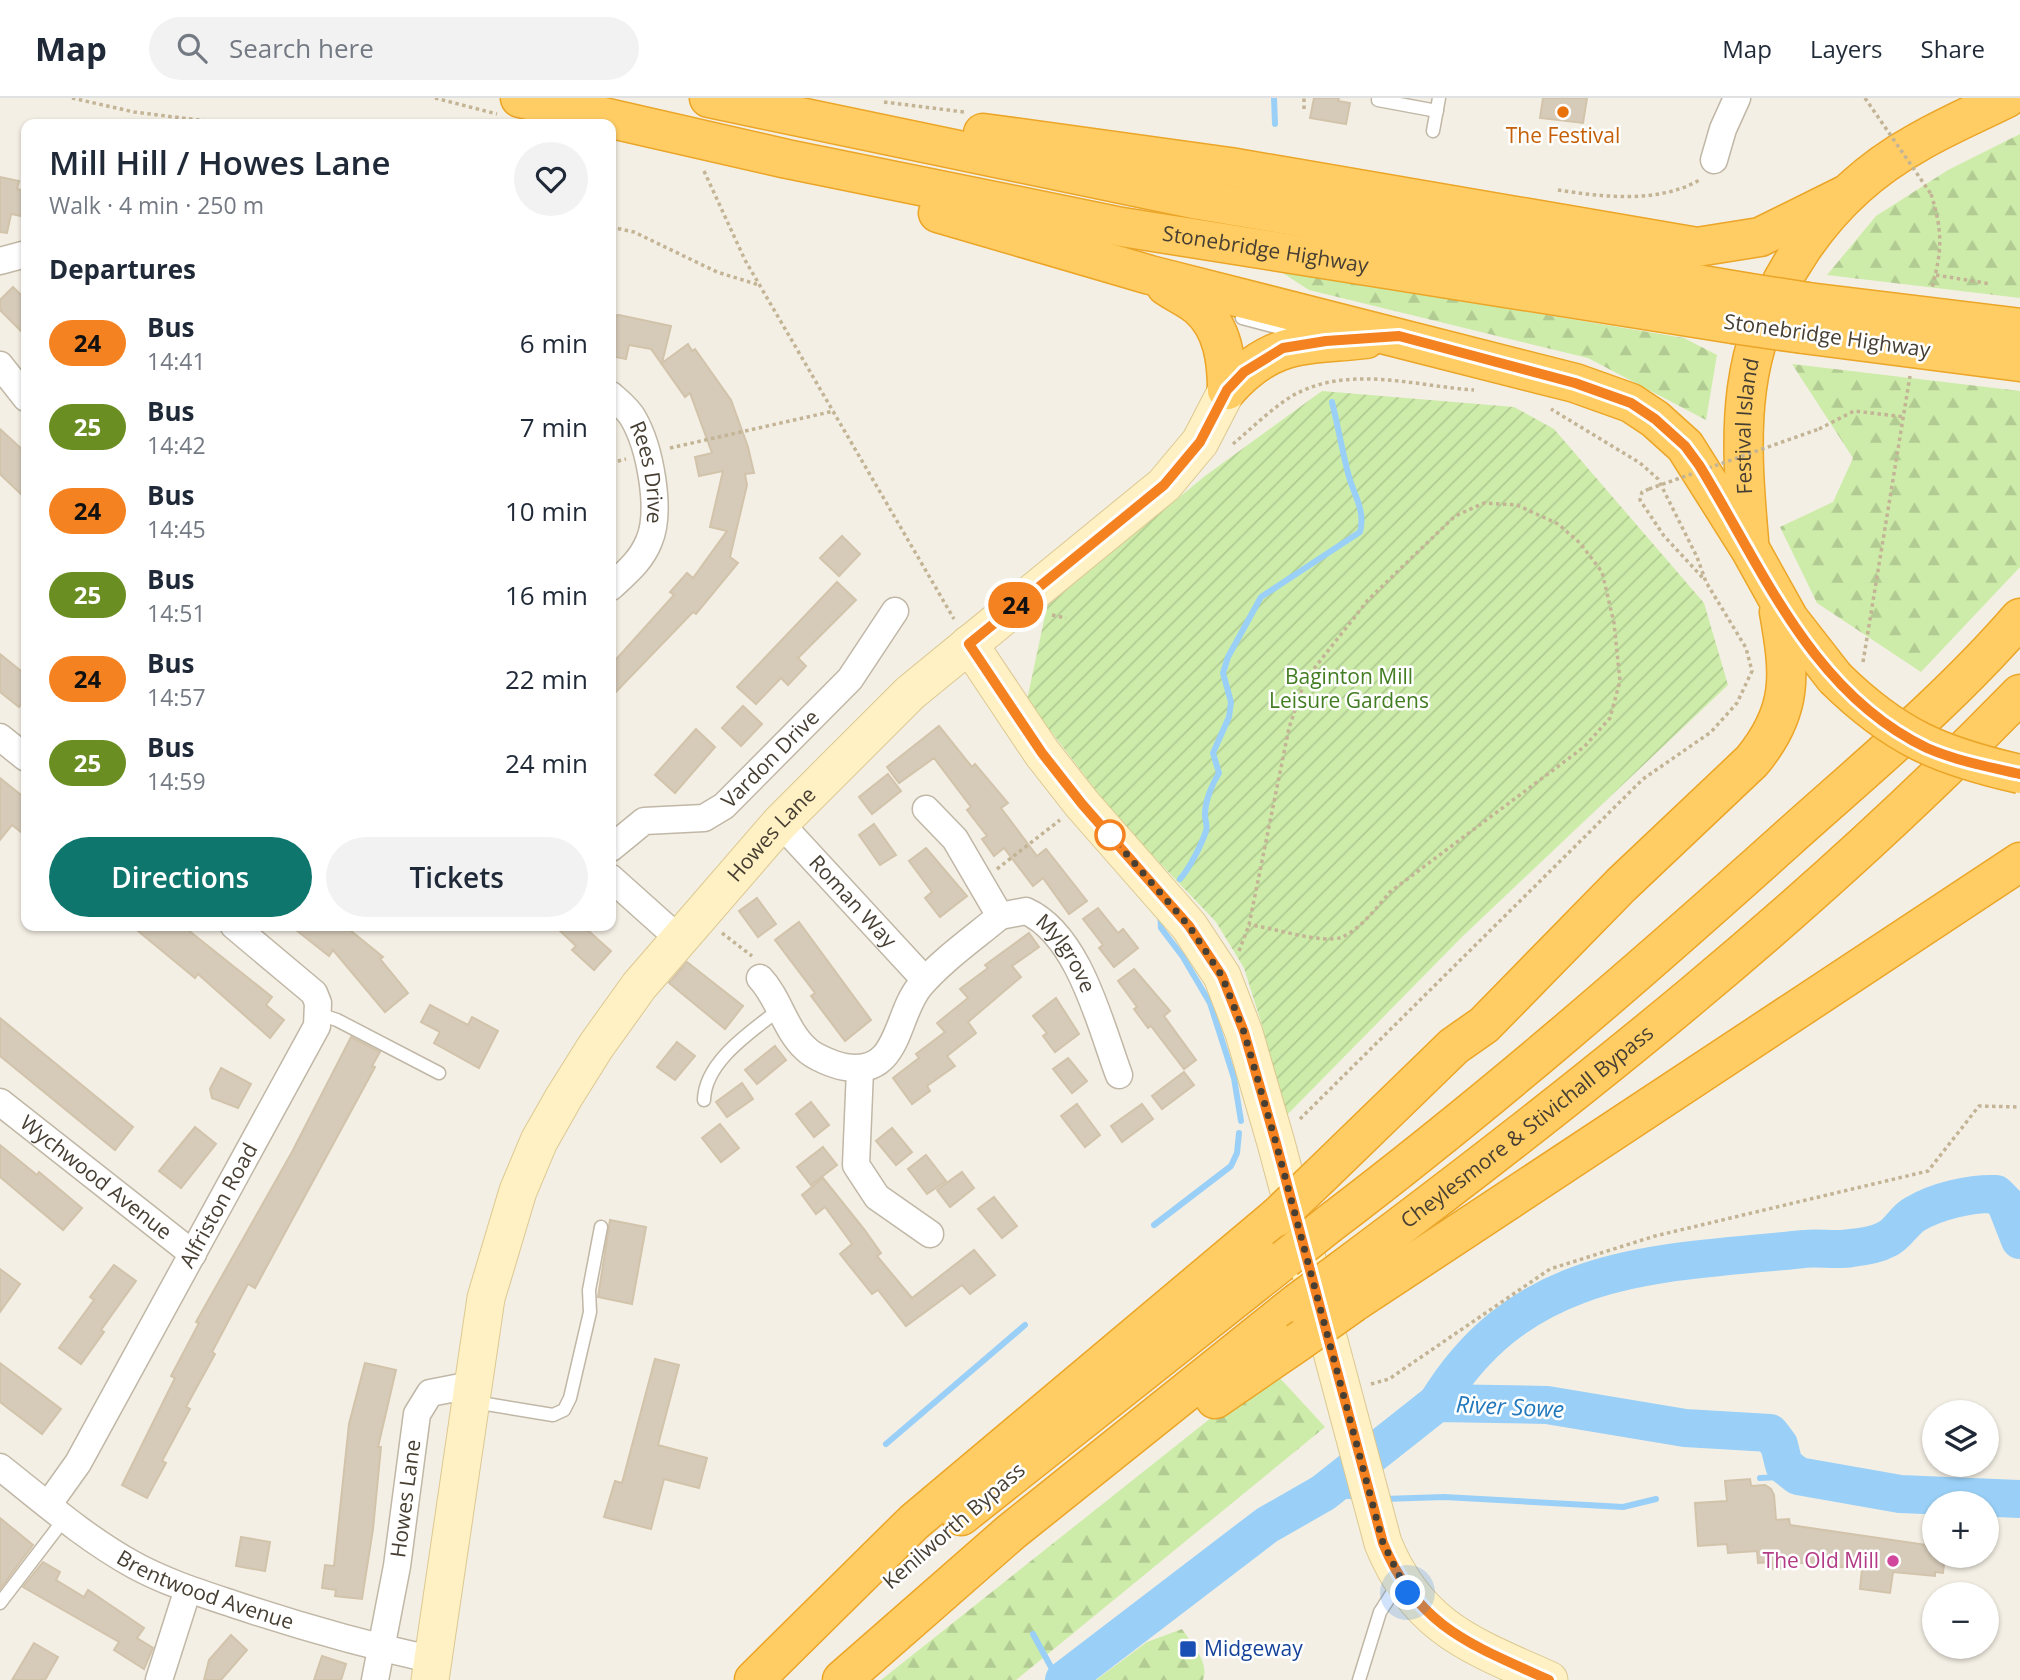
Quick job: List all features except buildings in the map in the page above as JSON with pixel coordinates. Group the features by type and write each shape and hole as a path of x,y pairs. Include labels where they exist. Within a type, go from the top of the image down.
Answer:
{"highway":[{"name":"Stonebridge Highway","path":"709,98 1193,199 1738,308"},
{"name":"Festival Island","path":"2007,98 1917,143 1844,195 1810,236 1773,295 1755,347 1743,426 1750,549 1802,639 1852,674 1874,714 1928,748 1969,763 2020,774"},
{"name":"Stonebridge Highway","path":"515,108 574,119"},
{"path":"841,126 959,130 1216,165 1697,247 1719,246 1760,237 1844,195"},
{"name":"Stonebridge Highway","path":"616,127 1122,227 1805,318 2020,362"},
{"path":"788,159 883,197 1150,275 1399,336 1575,383 1631,403 1655,419 1685,446 1750,549"},
{"path":"1150,275 1199,306 1212,322 1221,339 1227,365 1227,390"},
{"name":"Stonebridge Highway","path":"1805,318 2020,328"},
{"path":"1227,390 1262,358 1283,348 1326,341 1399,336"},
{"path":"1324,1198 1464,1054 1484,1025 1621,885 1752,761 1770,739 1784,706 1788,674 1776,596"},
{"name":"Cheylesmore & Stivichall Bypass","path":"1133,1378 1324,1198 1443,1137 1648,964 1853,780 1995,647 2020,618"},
{"name":"Cheylesmore & Stivichall Bypass","path":"1011,1532 1297,1303 1348,1287 1871,841 2020,694"},
{"path":"1011,1532 1069,1504 1298,1342 1348,1287 2020,862"},
{"path":"754,1680 914,1522 1282,1236"},
{"name":"Kenilworth Bypass","path":"781,1680 948,1526 1133,1378"},
{"name":"Kenilworth Bypass","path":"842,1680 1011,1532"}],"main road":[{"path":"1917,143 1966,98"},
{"name":"Howes Lane","path":"432,1670 470,1393 486,1298 517,1191 539,1141 596,1046 688,927 780,823 861,739 969,644 1164,485 1200,442 1227,390"},
{"path":"969,644 1042,753 1082,804 1189,926 1222,976 1244,1032 1276,1143 1383,1543 1400,1580 1433,1618 1466,1642 1549,1680"}],"street":[{"path":"1714,160 1723,129 1737,98"},
{"path":"0,261 21,255"},
{"path":"0,365 21,392"},
{"name":"Rees Drive","path":"616,400 633,418 654,491 652,533 635,565 616,582"},
{"name":"Vardon Drive","path":"616,844 644,821 704,818 723,807 850,679 895,611"},
{"path":"0,737 21,754"},
{"name":"Mylgrove","path":"926,809 955,839 1000,916 1026,911 1054,929 1089,993 1119,1075"},
{"name":"Roman Way","path":"780,823 925,980"},
{"path":"616,881 688,927"},
{"path":"760,978 770,989 806,1050 839,1066 860,1070 878,1062 891,1047 915,992 925,980 1000,916"},
{"path":"240,931 314,993 319,1014"},
{"name":"Alfriston Road","path":"57,1512 78,1463 317,1026 319,1014"},
{"path":"860,1070 856,1165 877,1196 930,1234"},
{"name":"Wychwood Avenue","path":"0,1102 193,1254"},
{"name":"Howes Lane","path":"375,1680 383,1648 417,1414 430,1393 470,1393"},
{"name":"Brentwood Avenue","path":"0,1466 57,1512 134,1565 188,1589 383,1648 432,1670"},
{"path":"159,1680 188,1589"}],"lane":[{"path":"1378,100 1438,104 1433,131"},
{"path":"1199,306 1326,341"},
{"path":"704,1100 704,1089 721,1062 740,1040 780,1009"},
{"path":"319,1014 337,1020 439,1073"},
{"path":"470,1393 553,1415 564,1410 570,1398 590,1312 589,1290 601,1227"},
{"path":"0,1603 57,1512"},
{"path":"1359,1680 1380,1612 1400,1580"}],"path":[{"path":"72,98 134,112 191,119"},
{"path":"435,98 515,108"},
{"path":"1304,98 1304,109"},
{"path":"1865,98 1931,194 1941,225 1941,254 1931,293"},
{"path":"692,167 705,171 761,286 969,644"},
{"path":"616,228 634,232 717,272 761,286"},
{"path":"1936,275 1991,284"},
{"path":"1852,674 1863,663 1910,375"},
{"path":"1226,449 1280,405 1316,385 1341,380 1390,380 1486,391"},
{"path":"1543,405 1624,453 1658,479 1692,544 1706,582"},
{"path":"616,462 834,411"},
{"path":"1276,1143 1643,779 1711,732 1737,703 1752,671 1746,648 1706,582 1648,516 1640,500 1642,492 1819,429 1854,411 1905,417"},
{"path":"1239,953 1249,925 1289,729 1305,680 1368,600 1455,516 1484,503 1517,505 1558,524 1580,543 1602,572 1614,623 1620,681 1610,718 1584,747 1390,892 1364,921 1342,937 1326,939 1249,925"},
{"path":"1046,613 1066,618"},
{"path":"981,881 1082,804"},
{"path":"688,927 757,960 760,978"},
{"path":"1343,1394 1390,1378 1550,1269 1655,1236 1928,1171 1959,1128 1979,1106 2020,1107"}],"green space":[{"path":"2020,134 2020,298 1827,275 1876,216 1948,170"},
{"path":"1278,270 1684,338 1717,355 1706,420 1588,358 1309,290"},
{"path":"1792,364 2020,391 2020,567 1921,672 1817,603 1780,527 1833,502 1853,458"},
{"name":"Baginton Mill Leisure Gardens","path":"1322,391 1514,407 1554,429 1704,603 1728,685 1462,937 1282,1120 1262,1025 1244,968 1216,922 1117,818 1027,700 1047,606 1205,476"},
{"path":"1279,1377 1325,1427 1016,1680 881,1680 1221,1410"},
{"path":"1182,1629 1202,1660 1203,1680 1096,1680 1147,1642"}],"waterway":[{"path":"1274,98 1275,124"},
{"path":"1180,879 1204,837 1207,827 1206,804 1219,773 1213,753 1229,717 1231,702 1223,673 1228,657 1261,597 1360,532 1360,509 1348,473 1332,402"},
{"path":"1160,912 1161,928 1183,957 1210,1003 1234,1078 1241,1121"},
{"path":"1154,1225 1231,1166 1237,1153 1239,1133"},
{"path":"1437,1403 1472,1356 1510,1321 1552,1296 1598,1278 1696,1259 1870,1245 1891,1237 1911,1217 1924,1209 1976,1195 1996,1194 2006,1204 2020,1240"},
{"path":"886,1444 1025,1325"},
{"name":"River Sowe","path":"1064,1680 1267,1525 1323,1493 1437,1403 1547,1405 1685,1428 1770,1433 1779,1445 1784,1465 1798,1476 1900,1494 2020,1499"},
{"path":"1760,1478 1798,1476"},
{"path":"1323,1493 1358,1497"},
{"path":"1383,1499 1444,1497 1623,1507 1656,1499"},
{"path":"1033,1634 1058,1680"}],"bus line":[{"name":"24","path":"1549,1680 1466,1642 1433,1618 1408,1593 1393,1568 1383,1543 1244,1032 1222,976 1189,926 1082,804 1042,753 969,644 1164,485 1200,442 1227,390 1262,358 1283,348 1326,341 1399,336 1602,391 1631,403 1655,419 1685,446 1699,465 1789,620 1819,660 1851,694 1874,714 1928,748 1969,763 2020,774"}],"place":[{"name":"The Festival","path":"1563,112"},
{"name":"The Old Mill","path":"1893,1561"},
{"name":"Midgeway","path":"1188,1649"}],"route":[{"path":"1110,835 1189,926 1222,976 1244,1032 1276,1143 1383,1543 1393,1568 1408,1593"}]}
